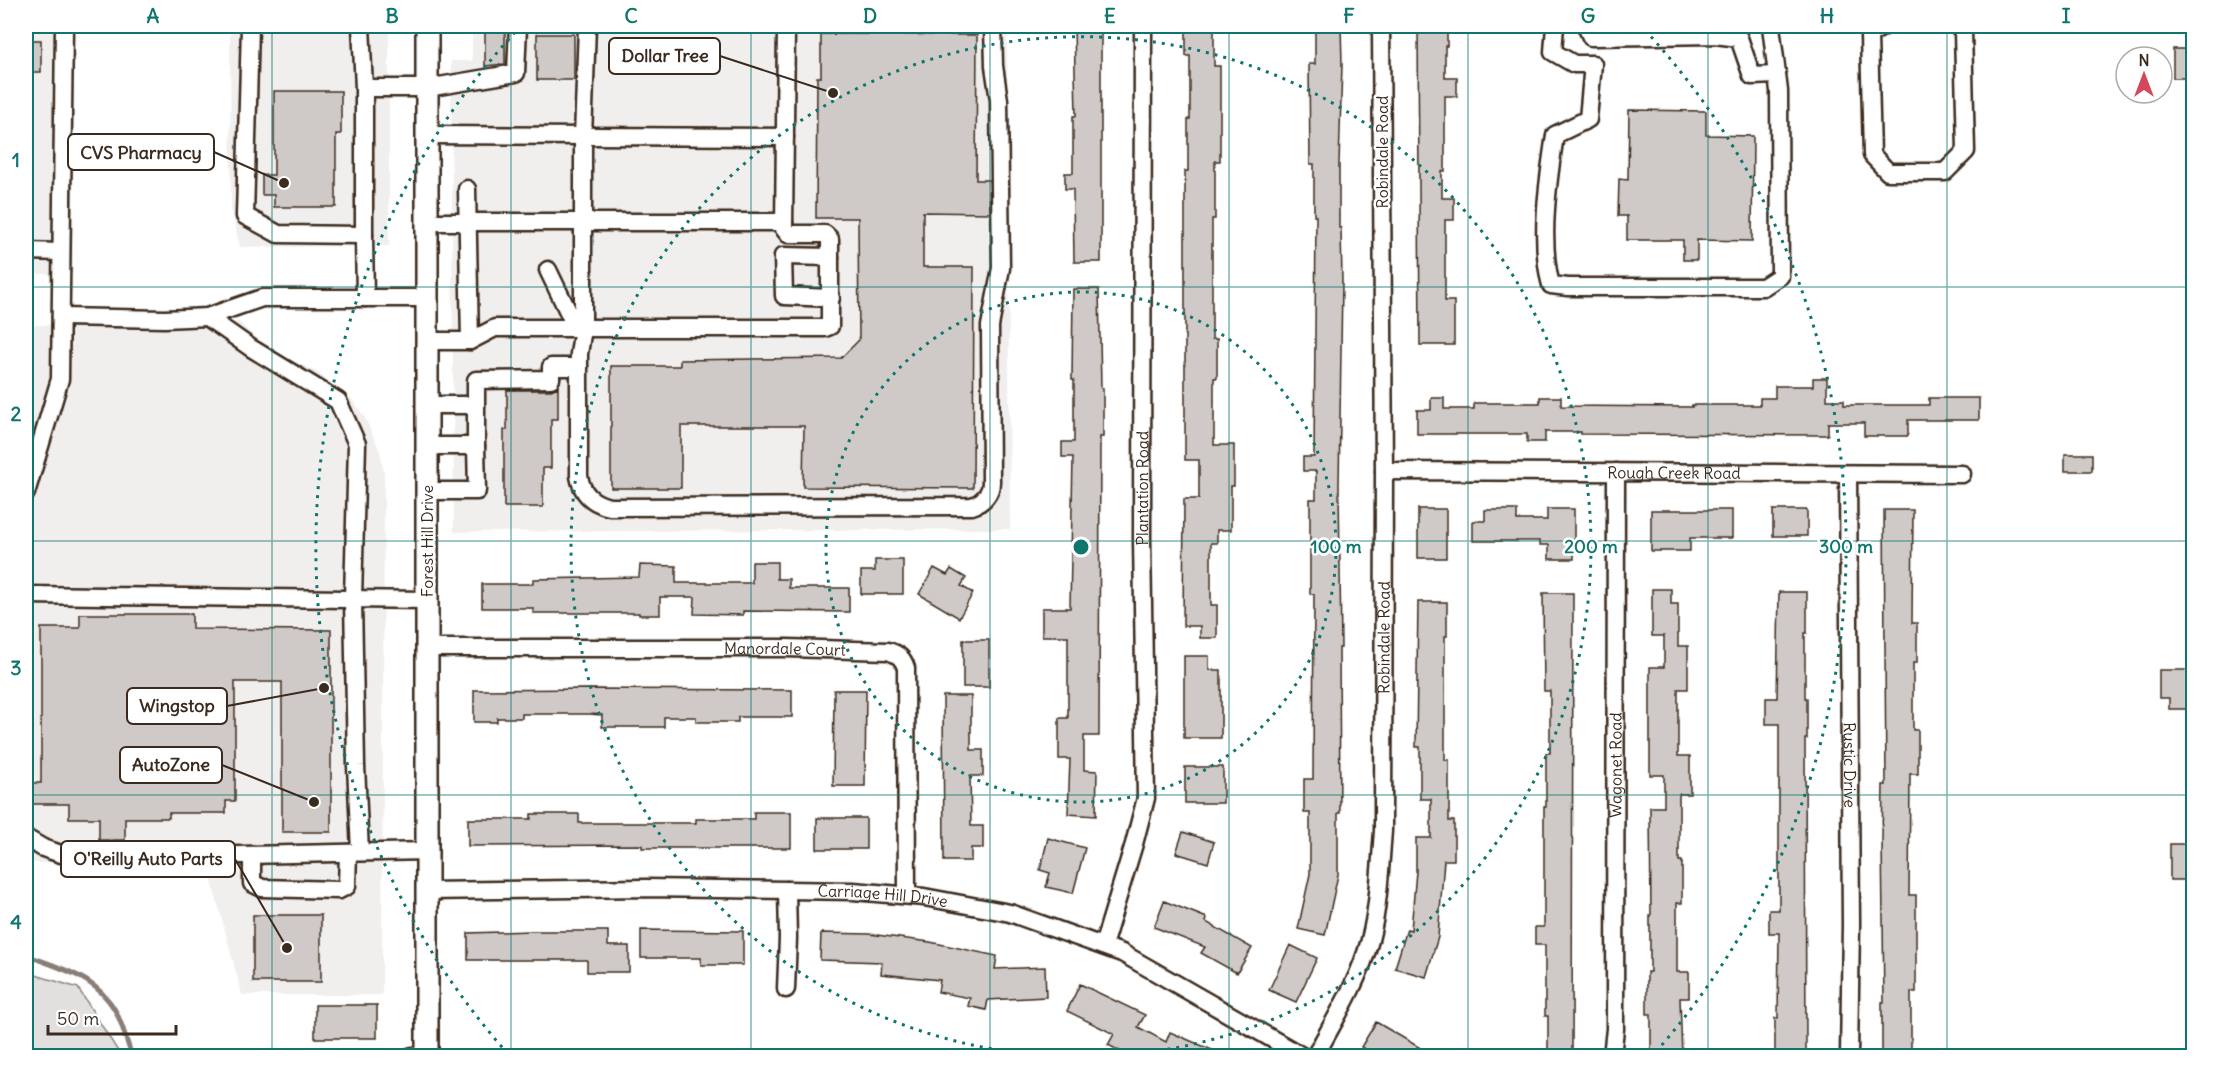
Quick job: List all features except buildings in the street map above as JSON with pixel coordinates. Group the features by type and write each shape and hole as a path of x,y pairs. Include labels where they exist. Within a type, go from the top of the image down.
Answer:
{"main road":[{"name":"Forest Hill Drive","path":"427,26 427,1056"}],"street":[{"path":"26,493 60,379 64,26"},
{"path":"250,26 245,216 278,234 364,235"},
{"path":"361,26 364,88 365,298"},
{"path":"364,88 427,88 516,73 518,26"},
{"path":"586,26 579,328 579,476 584,492 595,503 610,507 972,506 979,504 991,488 990,326 1000,268 999,100 994,66 993,26"},
{"path":"427,341 470,341 481,337 492,328 825,328 830,326 830,239 828,235 788,234 784,229 786,26"},
{"name":"Plantation Road","path":"1103,946 1146,798 1142,540 1143,26"},
{"name":"Robindale Road","path":"1315,1056 1357,976 1370,940 1378,889 1383,831 1384,471 1381,26"},
{"path":"1555,26 1553,52 1574,64 1593,64 1588,119 1555,135 1548,181 1545,264 1551,285 1568,287 1763,287 1780,276 1779,91 1771,26"},
{"path":"1586,26 1591,37 1715,35 1739,38 1752,76 1777,75"},
{"path":"1884,26 1869,35 1870,95 1872,155 1888,172 1945,172 1966,151 1963,31 1958,26"},
{"path":"427,135 785,137"},
{"path":"467,189 470,341"},
{"path":"427,222 784,222"},
{"path":"26,252 62,252"},
{"path":"830,257 783,256 784,296 831,298"},
{"path":"548,270 579,328"},
{"path":"61,317 165,319 207,317 262,298 427,298"},
{"path":"207,317 250,348 338,401 357,444 353,599 354,852 347,886 339,890 262,888 252,883 252,855"},
{"path":"427,491 477,491 476,380 551,379 551,367 579,368"},
{"path":"427,405 476,405"},
{"path":"427,446 476,446"},
{"name":"Rough Creek Road","path":"1384,471 1962,474"},
{"name":"Wagonet Road","path":"1612,1056 1615,1029 1616,472"},
{"name":"Rustic Drive","path":"1848,474 1851,914 1849,1056"},
{"path":"26,595 427,600"},
{"name":"Manordale Court","path":"427,648 787,648 896,653 904,660 906,668 907,895"},
{"path":"26,838 61,854 252,855 427,851"},
{"name":"Carriage Hill Drive","path":"427,891 646,888 853,891 907,895 1010,913 1122,953 1302,1056"},
{"path":"786,989 787,890"},
{"path":"412,1056 427,1056"}],"shaded area":[{"path":"26,26 74,26 73,274 26,274"},
{"path":"230,26 389,26 389,246 240,247 231,208"},
{"path":"472,26 1007,26 1010,529 454,532 451,61 472,61"},
{"path":"239,322 277,354 315,371 352,399 364,416 380,451 384,473 382,995 242,995 207,863 26,863 26,358 34,325"},
{"path":"26,972 78,988 121,1056 26,1056"}],"waterway":[{"path":"26,955 81,977 100,991 116,1013 132,1056"}],"place":[{"name":"Dollar Tree","path":"833,93"},
{"name":"CVS Pharmacy","path":"284,183"},
{"name":"Wingstop","path":"324,688"},
{"name":"AutoZone","path":"314,802"},
{"name":"O'Reilly Auto Parts","path":"287,948"}]}
